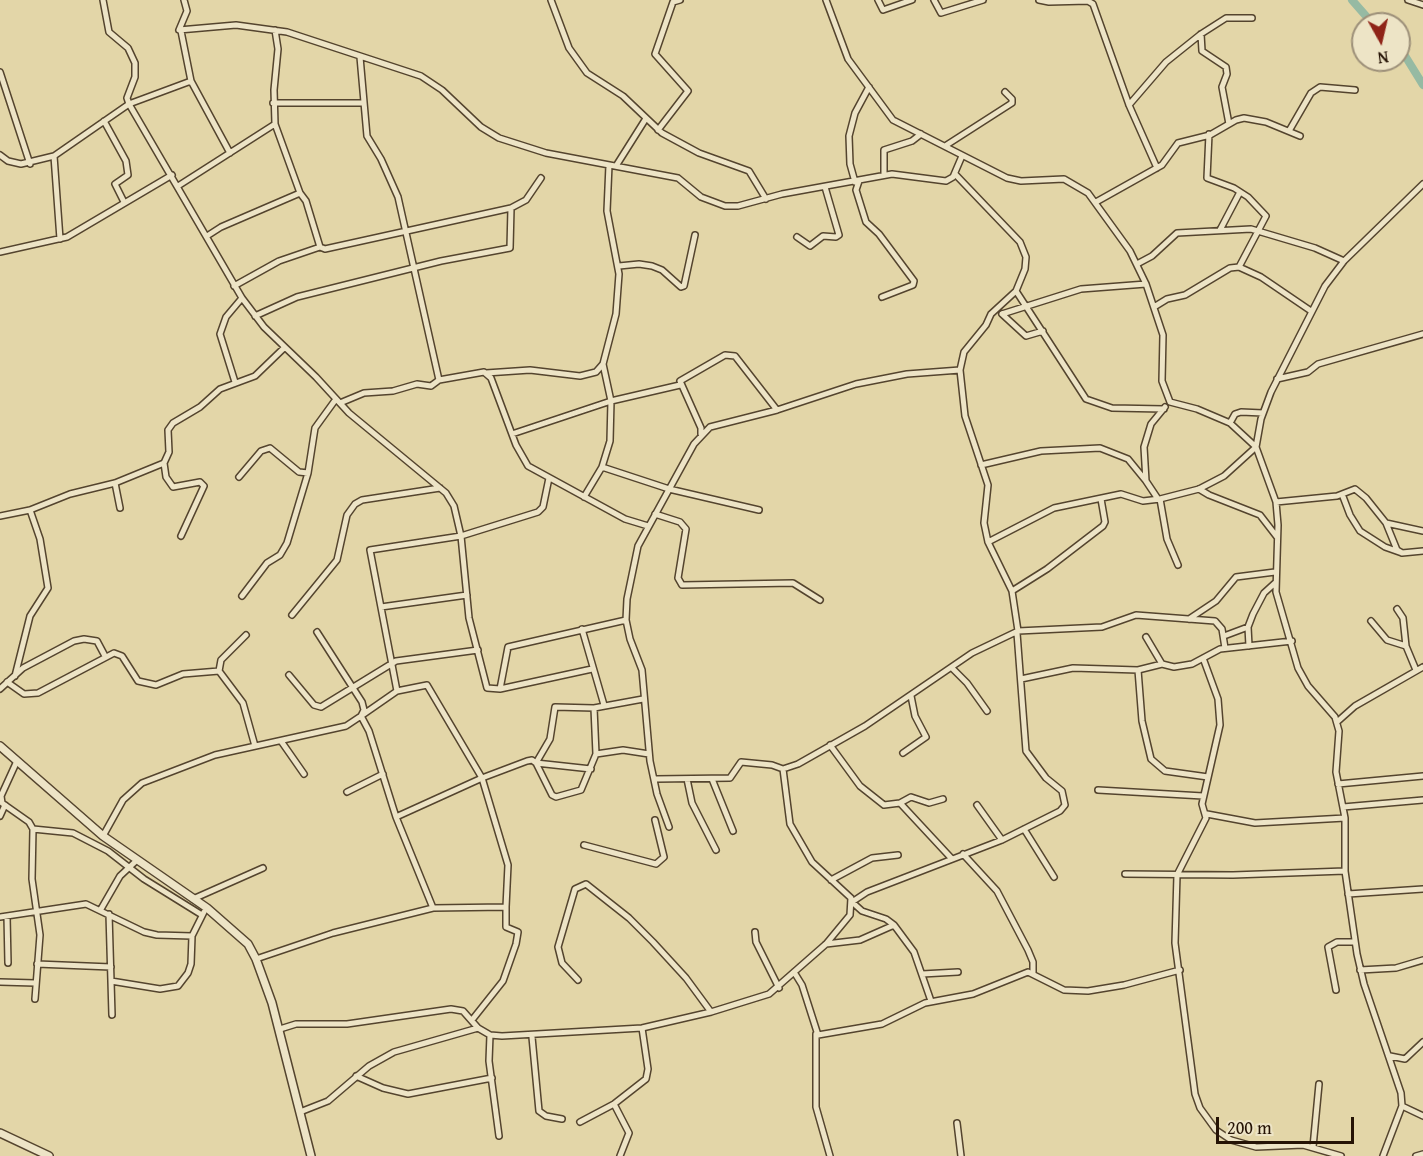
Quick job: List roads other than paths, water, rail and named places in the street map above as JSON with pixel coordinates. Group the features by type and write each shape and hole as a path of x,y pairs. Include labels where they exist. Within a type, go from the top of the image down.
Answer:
{"street":[{"path":"103,0 109,32 128,48 135,63 135,77 127,98 129,104 234,286 255,316 284,348 338,401 446,493 454,506 461,536 469,618 487,688 500,689 592,669"},
{"path":"184,0 187,11 178,28 181,31 191,81 230,153"},
{"path":"551,0 568,48 587,73 623,96 645,120 658,130 699,153 749,171 766,199"},
{"path":"658,130 688,91 655,54 673,2 680,0"},
{"path":"826,0 845,53 893,120 1015,181 1068,180 1081,187 1096,202 1137,264 1146,284 1163,335 1162,381 1170,402"},
{"path":"878,0 883,10 912,0"},
{"path":"934,0 941,13 983,0"},
{"path":"1039,0 1088,1 1093,4 1129,105 1158,168"},
{"path":"1408,0 1423,5"},
{"path":"1129,105 1166,62 1201,34 1226,18 1252,18"},
{"path":"181,31 236,25 275,30 421,76 442,90 470,118 499,138 546,153 652,175 678,178 701,197 725,206 884,175 896,174 942,182 952,179 962,156"},
{"path":"275,30 278,49 273,103 275,124 300,193 306,201 320,247"},
{"path":"1201,34 1202,51 1226,67 1227,74 1222,87 1228,124"},
{"path":"360,57 367,136 381,159 398,197 439,380"},
{"path":"0,72 30,164"},
{"path":"0,155 14,164 30,164 54,156 129,104 191,81"},
{"path":"869,87 855,113 849,136 850,164 857,182 856,190 866,222 879,234 914,281 914,284 882,297"},
{"path":"1289,131 1311,93 1320,87 1355,90"},
{"path":"945,146 1012,103 1012,99 1005,92"},
{"path":"273,103 363,103"},
{"path":"1096,202 1158,168 1178,144 1209,135 1244,118 1266,122 1300,136"},
{"path":"616,166 645,120"},
{"path":"104,121 126,161 128,175 115,184 124,201"},
{"path":"178,186 275,124"},
{"path":"884,175 884,150 912,141 921,134"},
{"path":"1209,135 1206,177 1240,192 1265,213 1260,231 1239,267"},
{"path":"54,156 60,239"},
{"path":"584,496 602,467 610,441 611,402 603,364 616,314 619,266 607,211 609,165"},
{"path":"279,1029 296,1024 364,1023 451,1009 463,1011 478,1028 490,1035 532,1036 642,1028 711,1012 761,998 779,988 826,944 850,915 852,902 867,892 1002,840 1060,811 1065,802 1062,790 1046,778 1026,751 1018,632 1012,591 988,542 984,523 988,485 965,416 960,370 964,352 997,308 1017,291 1025,269 1024,249 955,174"},
{"path":"0,252 60,239 80,231 124,201 172,175"},
{"path":"234,286 279,261 320,247 326,249 511,208 526,200 541,178"},
{"path":"988,542 1054,508 1121,494 1143,501 1159,499 1199,489 1224,476 1256,447 1263,413 1276,379 1311,311 1344,261 1423,184"},
{"path":"797,237 810,246 823,236 836,237 839,235 826,200 825,187"},
{"path":"1220,230 1240,192"},
{"path":"207,236 221,227 300,193"},
{"path":"255,316 297,297 415,267 510,248 511,208"},
{"path":"1137,264 1152,256 1177,233 1220,230 1260,231 1315,248 1344,261"},
{"path":"619,266 639,264 652,266 662,270 681,287 684,286 695,235"},
{"path":"1154,307 1167,299 1185,294 1230,268 1239,267 1261,277 1311,311"},
{"path":"1002,314 1081,289 1146,284"},
{"path":"1017,291 1086,399 1112,408 1164,409"},
{"path":"235,382 220,334 226,316 243,298"},
{"path":"997,308 1026,336 1043,331"},
{"path":"1276,379 1302,374 1318,364 1423,334"},
{"path":"181,536 204,486 200,482 173,487 166,477 165,463 169,452 167,436 170,426 200,407 220,389 255,376 264,370 284,348"},
{"path":"512,434 611,402 680,384 683,378 729,355 735,356 777,410"},
{"path":"242,596 267,563 280,555 287,543 308,473 315,428 338,401 364,393 393,391 417,384 431,386 439,380 480,371 486,373 530,370 580,376 596,372 603,364"},
{"path":"669,827 657,794 656,779 649,754 642,670 630,639 626,620 631,572 638,546 701,436 716,425 777,410 856,384 918,373 960,370"},
{"path":"486,373 528,466 625,519 648,526"},
{"path":"680,384 701,428 701,436"},
{"path":"1146,482 1145,436 1170,402"},
{"path":"1170,402 1197,409 1230,423 1256,447 1276,502 1278,539 1275,583 1298,668 1308,686 1337,722 1338,784 1345,818 1345,871 1355,942 1360,970 1399,1083 1401,1106 1383,1156"},
{"path":"1230,423 1236,414 1241,412 1263,413"},
{"path":"239,477 261,451 270,448 299,472 308,473"},
{"path":"981,465 1041,451 1100,448 1128,459 1159,499 1167,539 1178,565"},
{"path":"0,516 30,510 70,494 115,483 165,463"},
{"path":"602,467 669,489 759,510"},
{"path":"398,691 370,550 461,536 538,512 543,507 549,478"},
{"path":"115,483 120,507"},
{"path":"292,615 337,560 347,515 355,504 363,500 440,488"},
{"path":"1199,489 1260,515 1278,539"},
{"path":"1276,502 1296,502 1342,494 1355,489 1360,491 1386,523 1392,543 1402,553"},
{"path":"1342,494 1350,515 1360,531 1385,547 1402,553 1423,551"},
{"path":"1012,591 1067,554 1103,526 1105,517 1101,499"},
{"path":"15,676 30,616 48,588 42,549 30,510"},
{"path":"655,514 680,522 686,529 678,578 682,585 793,583 820,600"},
{"path":"1386,523 1423,531"},
{"path":"1189,619 1216,601 1236,578 1275,572"},
{"path":"1249,646 1248,627 1264,593 1275,583"},
{"path":"381,607 467,596"},
{"path":"1397,609 1403,618 1406,646 1416,670"},
{"path":"656,779 731,778 741,762 772,765 783,769 830,745 911,696 972,653 1018,632 1102,627 1136,615 1189,619 1218,622 1224,636 1225,648"},
{"path":"500,689 508,647 626,620"},
{"path":"1371,621 1387,640 1406,646"},
{"path":"1224,636 1248,627"},
{"path":"582,629 604,705"},
{"path":"317,632 364,705 360,716"},
{"path":"246,636 221,660 219,671 243,703 255,746"},
{"path":"1146,637 1162,664"},
{"path":"0,689 23,668 79,639 97,641 105,656"},
{"path":"1021,679 1073,668 1138,670 1162,664 1178,667 1225,648 1292,641"},
{"path":"289,675 314,705 321,707 392,663 403,659 478,650"},
{"path":"7,682 24,694 38,693 105,656 120,654 138,681 156,685 183,674 219,671"},
{"path":"1203,658 1218,699 1221,718 1203,796 1202,804 1207,814"},
{"path":"1337,722 1355,706 1423,667"},
{"path":"952,668 967,683 987,711"},
{"path":"1138,670 1142,721 1151,759 1165,771 1208,777"},
{"path":"103,836 123,800 142,783 215,755 346,726 398,691 427,685 482,778 508,865 506,927 518,932 503,981 471,1020"},
{"path":"903,753 926,737 915,716 911,696"},
{"path":"536,763 550,739 555,707 594,708 643,699"},
{"path":"536,763 553,797 581,790 596,754 594,708"},
{"path":"360,716 369,731 396,817 433,908"},
{"path":"281,741 304,774"},
{"path":"830,745 848,771 867,792 887,807 911,797 929,803 943,799"},
{"path":"0,746 103,836 193,899 205,911"},
{"path":"596,754 623,750 649,754"},
{"path":"0,816 2,791 17,760"},
{"path":"396,817 482,778 527,761 591,769"},
{"path":"783,769 790,824 812,862 849,894 852,902 862,911 886,919 894,925 914,952 931,1001"},
{"path":"347,792 383,774"},
{"path":"1338,784 1423,776"},
{"path":"687,779 692,803 716,850"},
{"path":"712,779 733,831"},
{"path":"1098,790 1203,796"},
{"path":"1343,807 1423,800"},
{"path":"2,803 29,822 33,829 32,879 40,935 34,999"},
{"path":"900,803 952,859"},
{"path":"977,805 1002,840"},
{"path":"1207,814 1255,823 1345,818"},
{"path":"1207,814 1177,875 1174,944 1180,970 1195,1094 1212,1125 1222,1135 1245,1145 1269,1147 1293,1144 1313,1147 1341,1156"},
{"path":"584,845 656,864 664,857 655,820"},
{"path":"33,829 73,833 205,911 243,938 256,959 279,1029 311,1156"},
{"path":"1024,829 1054,877"},
{"path":"963,854 997,891 1028,950 1033,962 1033,973"},
{"path":"831,880 872,858 898,855"},
{"path":"101,909 129,867 136,861"},
{"path":"193,899 262,868"},
{"path":"1125,874 1345,871"},
{"path":"578,980 562,963 558,947 575,889 586,884 629,918 653,942 686,978 711,1012"},
{"path":"1348,894 1423,889"},
{"path":"0,917 82,904 101,909 150,934 192,936"},
{"path":"256,959 333,933 433,908 506,907"},
{"path":"111,981 160,989 178,986 191,964 192,936 205,911"},
{"path":"109,914 112,1015"},
{"path":"7,916 8,963"},
{"path":"826,944 860,940 894,925"},
{"path":"755,933 756,942 779,988"},
{"path":"1336,990 1328,947 1337,942 1355,942"},
{"path":"1360,970 1396,968 1423,960"},
{"path":"37,964 111,967"},
{"path":"816,1034 872,1027 931,1001 973,994 1028,972 1064,990 1088,991 1180,970"},
{"path":"794,972 809,1003 816,1034 817,1117 830,1156"},
{"path":"922,974 958,972"},
{"path":"0,982 35,983"},
{"path":"300,1112 328,1101 356,1076 394,1052 478,1028"},
{"path":"580,1122 614,1104 649,1075 642,1028"},
{"path":"490,1035 492,1078 499,1136"},
{"path":"532,1036 539,1111 546,1116 562,1119"},
{"path":"1390,1056 1405,1059 1423,1042"},
{"path":"356,1076 383,1088 408,1094 492,1078"},
{"path":"1313,1147 1319,1084"},
{"path":"614,1104 629,1133 621,1156"},
{"path":"1401,1106 1423,1116"},
{"path":"957,1123 961,1156"},
{"path":"0,1133 49,1156"},
{"path":"1416,1156 1423,1154"}],"waterway":[{"path":"1352,0 1362,12"},
{"path":"1411,66 1423,85"}]}
